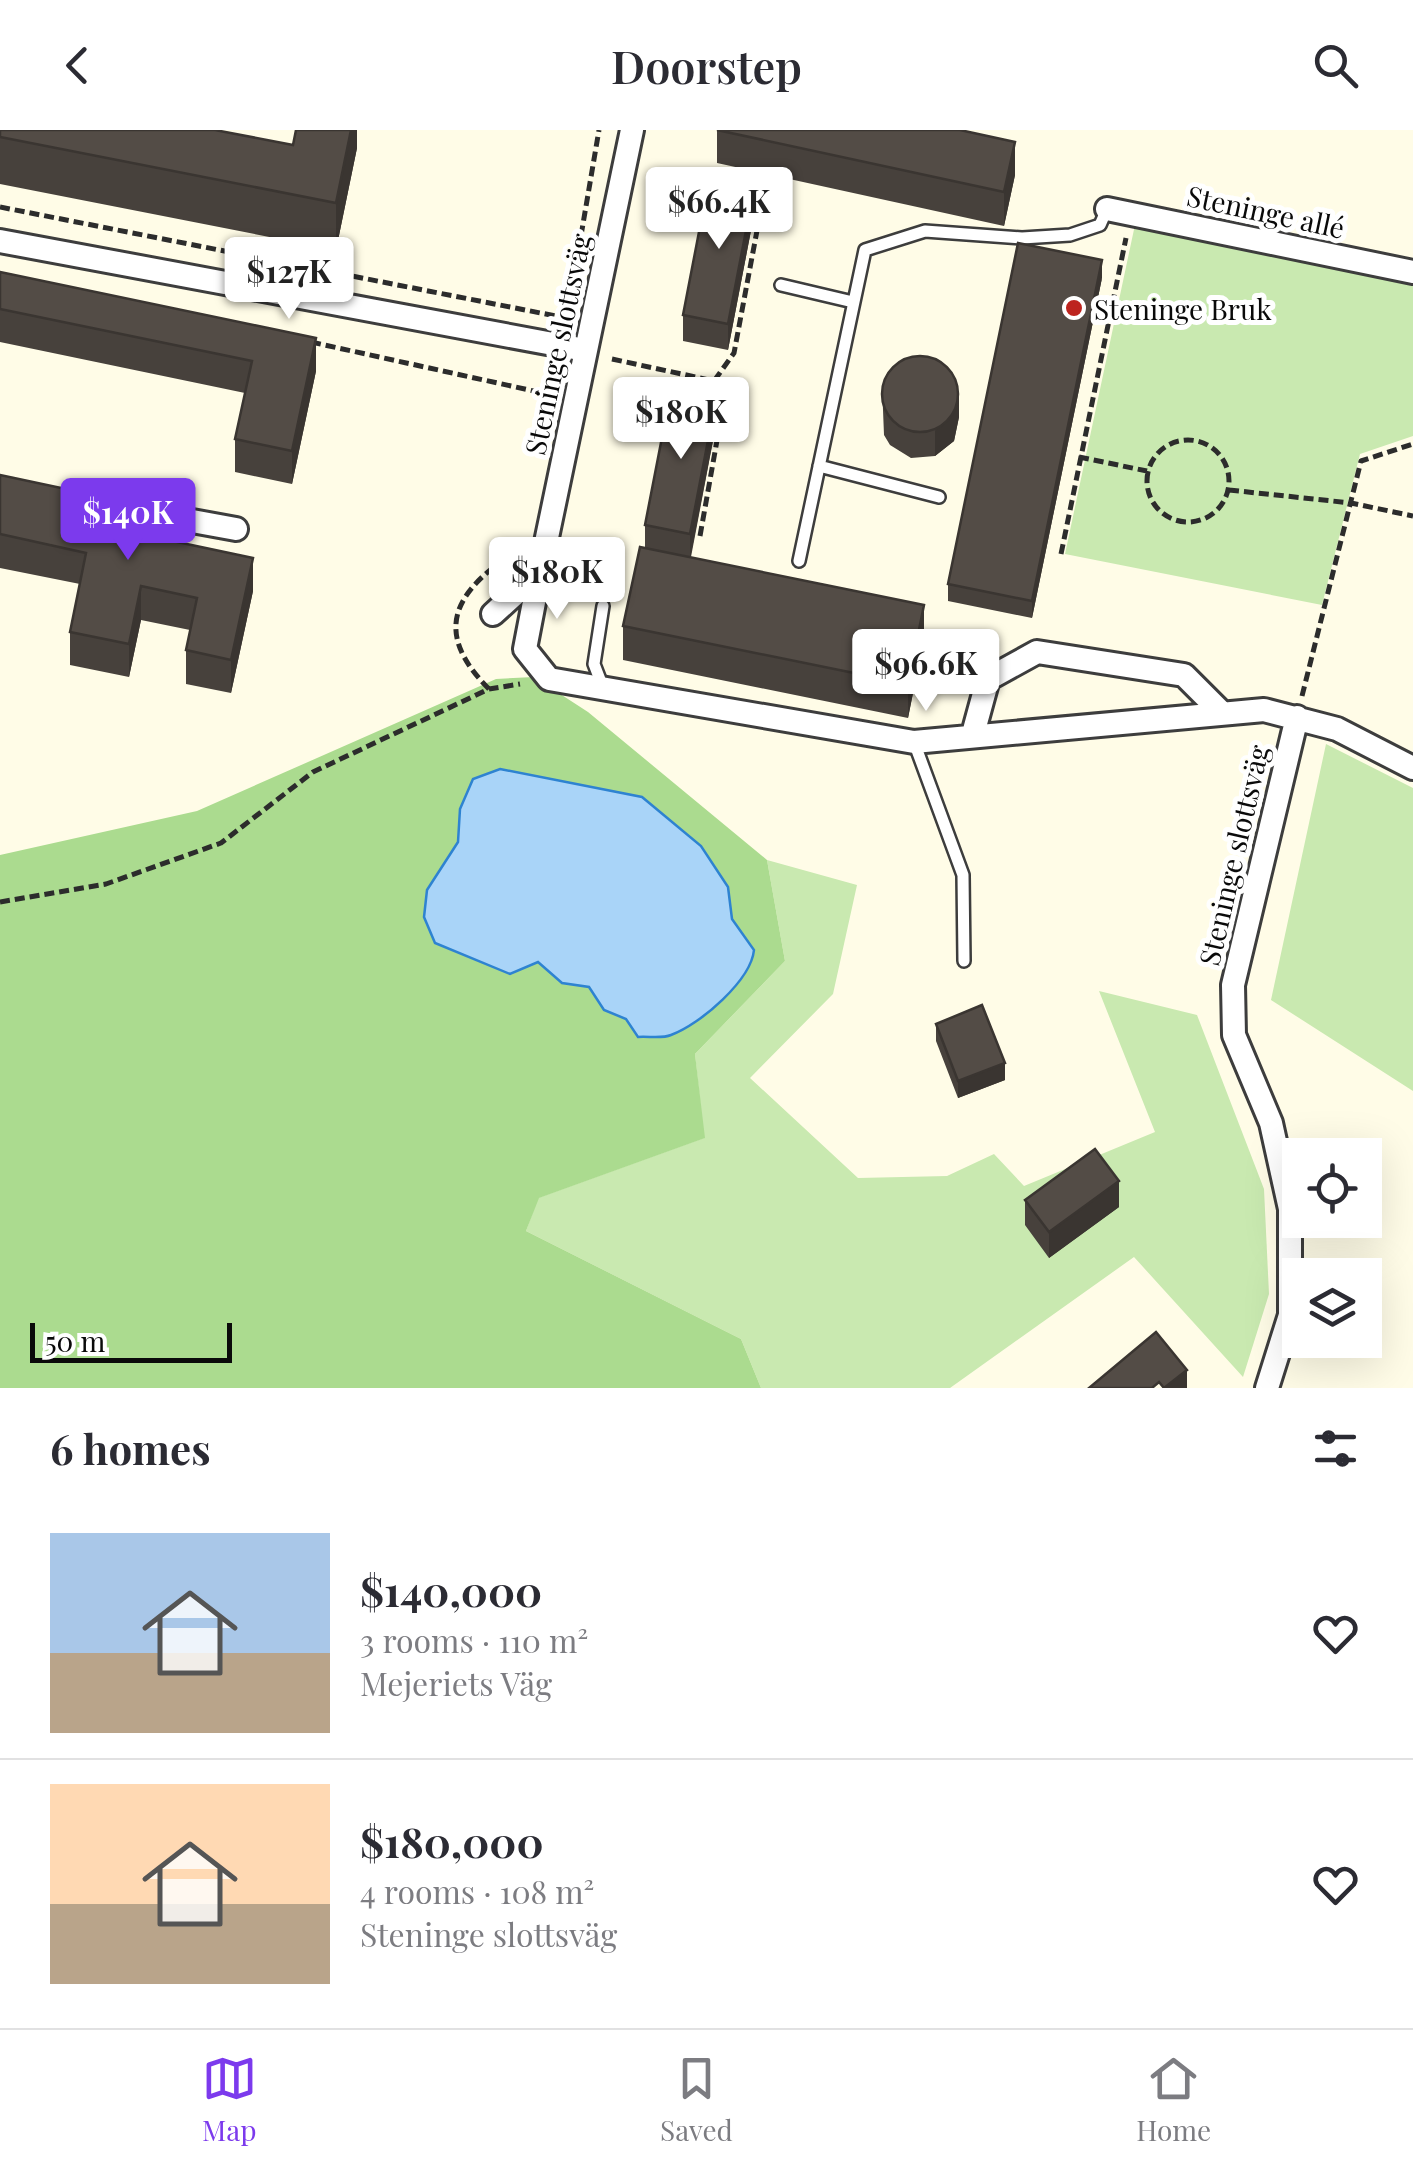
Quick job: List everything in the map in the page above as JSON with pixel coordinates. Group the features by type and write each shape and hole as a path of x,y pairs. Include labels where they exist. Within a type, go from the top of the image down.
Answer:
{"street":[{"name":"Steninge slottsväg","path":"632,130 574,349 525,649 549,679 914,742 1222,712 1264,710 1297,717 1233,985 1234,1036 1270,1123 1290,1209 1290,1315 1267,1388"},
{"name":"Steninge allé","path":"1107,208 1413,272"},
{"path":"0,241 574,349"},
{"path":"98,504 236,528"},
{"path":"493,614 540,571"},
{"path":"973,734 988,679 1038,652 1184,675 1222,712"},
{"path":"1297,717 1337,729 1413,768"}],"lane":[{"path":"799,562 865,250 925,231 1022,238 1070,236 1100,225 1107,208"},
{"path":"781,285 853,302"},
{"path":"819,466 939,497"},
{"path":"603,606 594,664 604,690"},
{"path":"914,742 963,875 964,961"}],"path":[{"path":"574,276 599,130"},
{"path":"0,207 566,318"},
{"path":"1061,554 1131,214"},
{"path":"700,536 721,418 714,381 734,353 758,220"},
{"path":"549,414 552,394 574,349 566,318 569,306"},
{"path":"305,341 552,394"},
{"path":"612,359 714,381"},
{"path":"1176,441 1204,443 1225,462 1229,490 1216,513 1192,523 1178,522 1156,508 1146,484 1148,471 1163,448 1176,441"},
{"path":"1297,717 1362,461 1413,444"},
{"path":"1079,457 1148,471"},
{"path":"1229,490 1351,503 1413,516"},
{"path":"488,689 466,667 456,638 460,603 480,575 523,547"},
{"path":"0,902 106,884 221,843 313,772 488,689 549,679"}],"green space":[{"path":"1136,220 1413,283 1413,436 1360,454 1322,605 1065,554"},
{"path":"534,677 588,712 767,860 785,961 695,1054 705,1138 539,1198 526,1231 741,1339 761,1388 0,1388 0,855 197,811 496,679"},
{"path":"1326,744 1413,788 1413,1091 1271,1000"},
{"path":"767,860 857,885 833,994 750,1078 858,1178 947,1176 994,1154 1024,1186 1155,1132 1099,991 1197,1015 1264,1189 1269,1294 1243,1377 1134,1257 950,1388 761,1388 741,1339 526,1231 538,1198 704,1138 695,1054 785,961"}],"water":[{"path":"500,769 642,797 701,846 728,887 732,919 754,950 744,974 723,1000 671,1035 638,1037 626,1019 604,1010 589,987 562,983 538,962 510,974 435,943 424,917 427,890 458,842 460,809 473,779"}],"building":[{"path":"0,130 215,130 293,145 296,130 351,130 336,203 0,137"},
{"path":"717,130 960,130 1015,142 1004,192"},
{"path":"709,180 754,189 728,324 683,315"},
{"path":"1018,243 1102,260 1032,601 948,584"},
{"path":"0,272 316,338 292,451 235,439 252,361 0,309"},
{"path":"920,356 947,367 958,394 947,421 920,432 893,421 882,394 893,367"},
{"path":"671,391 716,399 690,534 645,525"},
{"path":"0,475 155,508 149,536 253,558 231,660 186,650 197,598 141,586 129,644 70,632 86,553 0,534"},
{"path":"640,547 924,605 908,684 623,626"},
{"path":"982,1005 1005,1063 958,1081 936,1024"},
{"path":"1095,1149 1119,1181 1049,1232 1025,1200"},
{"path":"1156,1332 1187,1370 1164,1388 1159,1382 1152,1388 1089,1388"}],"place":[{"name":"Steninge Bruk","path":"1074,308"}]}
